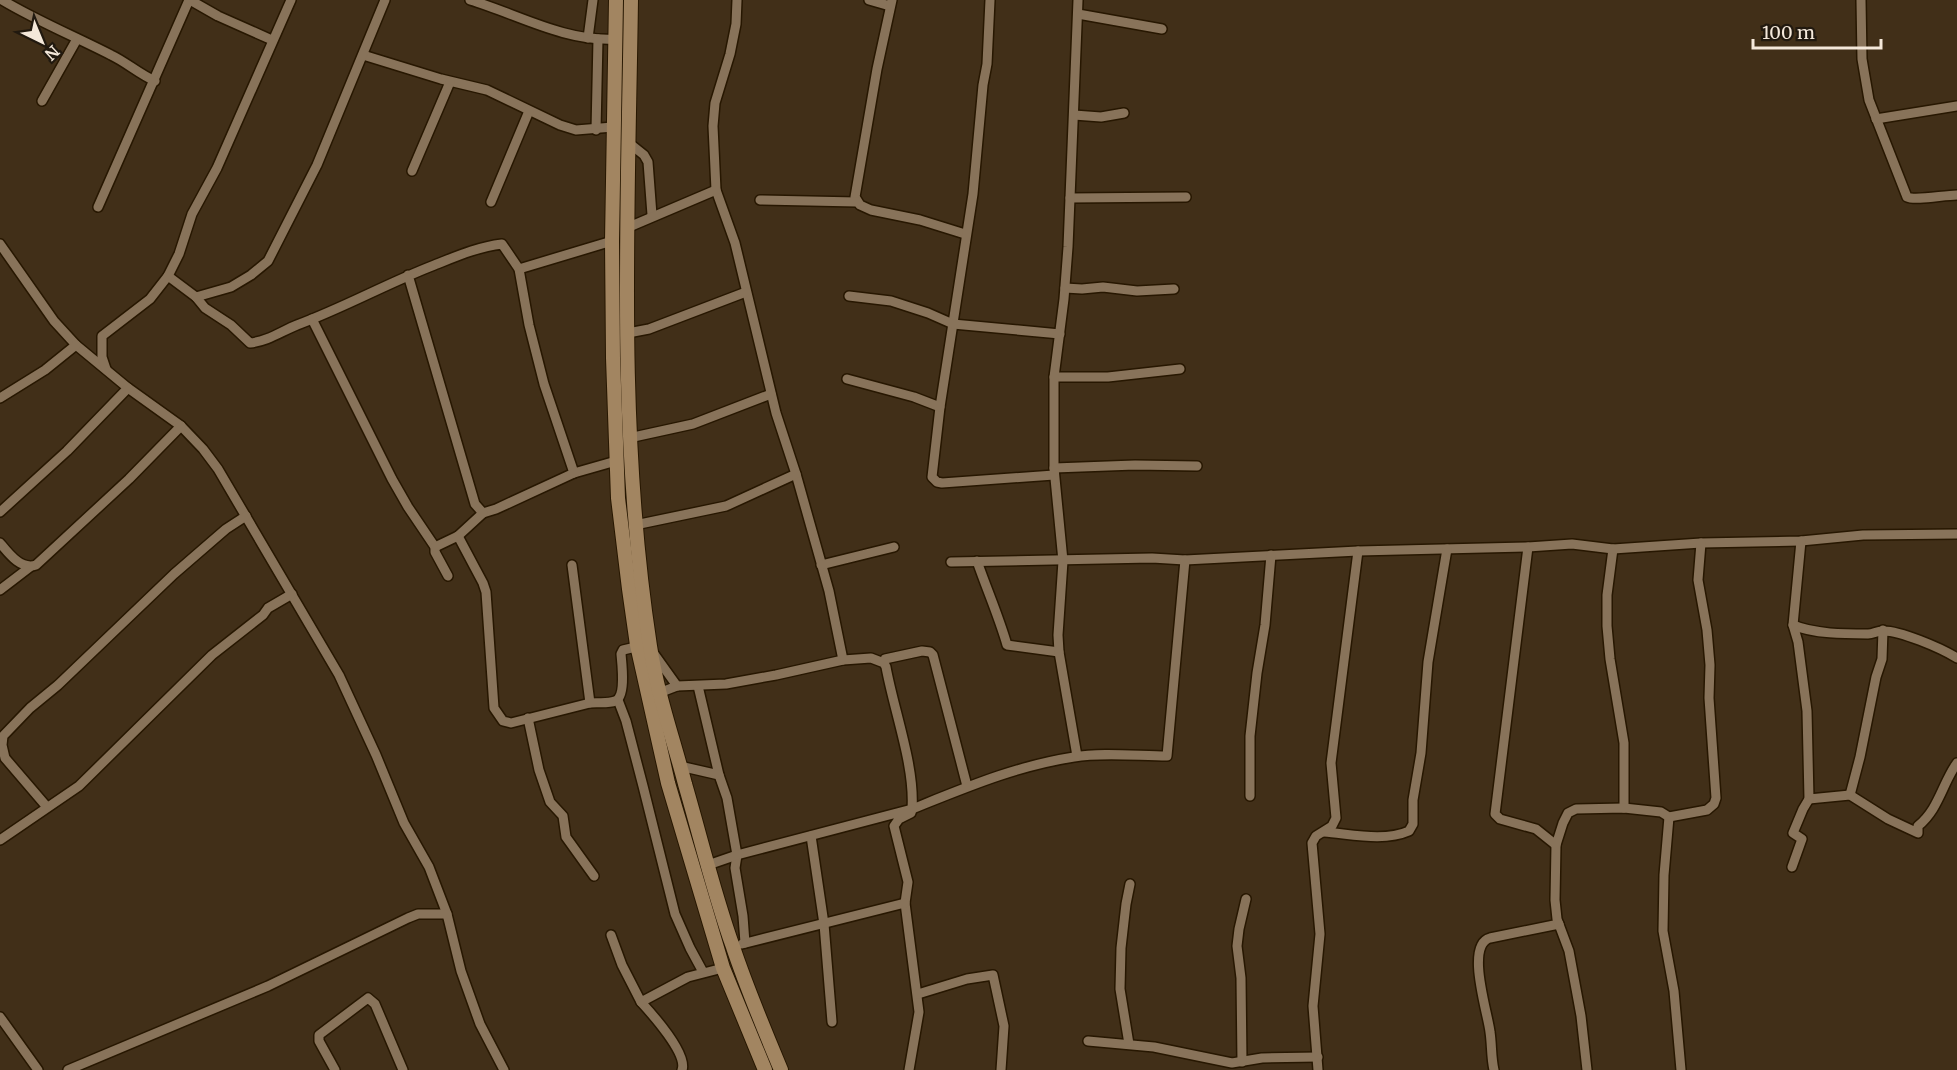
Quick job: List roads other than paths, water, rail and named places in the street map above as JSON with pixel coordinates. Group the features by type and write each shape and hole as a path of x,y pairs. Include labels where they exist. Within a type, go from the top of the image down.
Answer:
{"main road":[{"path":"616,0 612,358 618,498 668,783 723,968 765,1070"},
{"path":"631,0 629,438 644,646 708,865 739,944 756,1010 781,1070"}],"street":[{"path":"2,0 111,54 141,75 155,81"},
{"path":"98,207 189,0 218,16 272,40"},
{"path":"106,369 102,357 102,336 150,299 168,276 179,254 192,214 217,168 291,0"},
{"path":"196,297 231,287 268,261 312,175 385,0"},
{"path":"470,0 566,33 588,38 615,39"},
{"path":"588,38 593,0"},
{"path":"737,0 736,24 715,103 712,126 716,190 735,243 771,394 835,615 843,660"},
{"path":"857,202 855,197 891,3 869,0"},
{"path":"990,0 987,64 973,194 965,234 932,477 937,482 1135,465 1197,466"},
{"path":"1077,756 1059,652 1063,561 1054,472 1054,377 1065,288 1078,0"},
{"path":"1861,0 1862,59 1865,84 1869,100 1907,197 1914,200 1957,195"},
{"path":"1078,14 1162,29"},
{"path":"42,101 77,39"},
{"path":"596,130 598,39"},
{"path":"363,55 450,82 487,90 529,111 576,130 613,127"},
{"path":"412,171 450,82"},
{"path":"1876,118 1957,106"},
{"path":"491,202 529,111"},
{"path":"1074,115 1101,117 1124,113"},
{"path":"629,143 644,155 648,162 652,215"},
{"path":"629,226 716,190"},
{"path":"1070,198 1186,197"},
{"path":"759,200 857,202 871,210 920,220 965,234"},
{"path":"519,269 612,241"},
{"path":"0,244 54,321 76,345 128,388 181,426 218,468 339,675 404,823 429,867 447,914 461,971 480,1024 504,1070"},
{"path":"168,276 196,297 205,308 231,325 250,343 279,335 291,327 408,275 462,254 502,244 519,269 529,325 544,384 574,473"},
{"path":"408,275 473,501 483,513"},
{"path":"1065,288 1082,290 1103,287 1137,291 1174,289"},
{"path":"628,333 649,329 746,292"},
{"path":"849,296 891,301 953,324 1060,334"},
{"path":"312,319 392,479 435,547 435,552 448,576"},
{"path":"2,393 45,370 76,345"},
{"path":"1054,377 1108,377 1180,369"},
{"path":"847,379 914,397 940,407"},
{"path":"0,512 67,451 128,388"},
{"path":"629,438 693,424 771,394"},
{"path":"0,590 36,565 76,531 181,426"},
{"path":"435,547 458,536 483,513 574,473 616,461"},
{"path":"635,525 726,506 796,474"},
{"path":"46,807 5,759 3,736 174,574 226,529 246,516"},
{"path":"951,562 1152,558 1185,560 1358,551 1572,544 1613,549 1701,543 1801,541 1863,535 1957,534"},
{"path":"458,536 486,592 494,708 503,721 511,723 590,703 618,700"},
{"path":"1792,867 1802,839 1793,833 1809,799 1807,711 1800,652 1793,625 1801,541"},
{"path":"0,543 22,565 30,567"},
{"path":"1587,1070 1581,1016 1569,951 1559,924 1555,900 1556,845 1566,815 1570,812 1587,808 1624,808 1661,812 1669,817 1707,810 1714,804 1716,798 1709,698 1710,665 1698,580 1701,543"},
{"path":"821,565 894,547"},
{"path":"1528,547 1495,813 1500,819 1536,829 1556,845"},
{"path":"1324,832 1376,837 1403,834 1409,831 1413,824 1413,800 1421,753 1428,662 1447,549"},
{"path":"1613,549 1607,595 1607,626 1624,743 1624,808"},
{"path":"1317,1070 1313,1006 1320,934 1312,843 1316,836 1332,826 1336,818 1330,763 1358,551"},
{"path":"1250,796 1250,736 1265,625 1271,555"},
{"path":"708,865 737,855 912,809 988,778 1030,766 1077,756 1167,756 1185,560"},
{"path":"977,561 1007,645 1059,652"},
{"path":"572,565 590,703"},
{"path":"0,840 79,786 212,655 263,615 268,608 292,594"},
{"path":"1793,625 1815,631 1870,634 1883,630 1908,636 1957,658"},
{"path":"1850,795 1876,676 1882,659 1883,630"},
{"path":"677,686 644,646 626,649 621,654 622,691 618,700 626,721 675,914 703,972"},
{"path":"884,663 885,659 922,651 933,655 967,786"},
{"path":"659,693 677,686 736,682 843,660 871,658 884,663 905,750 912,797 911,813 899,819 894,826 908,882 905,903 918,994 917,1029 909,1070"},
{"path":"698,686 719,775 727,798 737,855 735,868 744,916 739,944 905,903"},
{"path":"528,718 539,770 550,802 563,816 566,837 594,876"},
{"path":"1809,799 1850,795 1888,819 1918,832 1918,826 1929,818 1935,808 1951,771 1957,763"},
{"path":"680,766 719,775"},
{"path":"1669,817 1664,875 1663,931 1674,991 1682,1070"},
{"path":"811,836 824,924 832,1022"},
{"path":"1129,1044 1121,998 1120,977 1121,948 1130,884"},
{"path":"1235,1065 1241,978 1237,946 1246,899"},
{"path":"68,1070 268,986 408,918 418,914 447,914"},
{"path":"1494,1070 1478,963 1481,944 1490,938 1559,924"},
{"path":"611,935 622,965 641,1002 666,1030 683,1063 682,1070"},
{"path":"641,1002 688,977 723,968"},
{"path":"918,994 967,979 993,975 1004,1026 1001,1070"},
{"path":"335,1070 319,1041 319,1035 368,998 375,1004 403,1070"},
{"path":"0,1017 38,1070"},
{"path":"1088,1041 1129,1044 1235,1065 1262,1058 1318,1058"}]}
